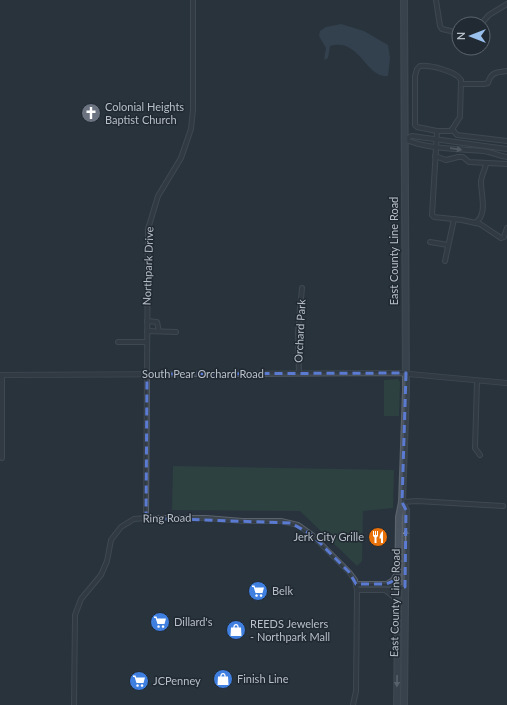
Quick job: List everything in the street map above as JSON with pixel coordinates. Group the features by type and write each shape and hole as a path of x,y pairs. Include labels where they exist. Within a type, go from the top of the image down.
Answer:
{"main road":[{"name":"East County Line Road","path":"397,705 398,517 402,502 406,374 404,0"},
{"name":"East County Line Road","path":"402,502 406,510 404,705"}],"street":[{"name":"Northpark Drive","path":"146,518 147,237 149,221 158,196 182,158 189,139 192,124 193,0"},
{"path":"436,0 440,26 451,31"},
{"path":"488,16 507,4"},
{"path":"420,66 450,71 458,76 461,84 460,117 452,129 438,131 417,127 415,125 415,83 417,69 420,66"},
{"path":"461,84 488,83 492,74 507,71"},
{"path":"452,129 457,135 507,141"},
{"path":"438,131 436,140 432,215 434,218 454,219 475,223 501,238 504,237 507,228"},
{"path":"404,139 412,136 507,149"},
{"path":"404,139 412,143 467,151 490,152 507,157"},
{"path":"435,156 446,160 463,157 469,162 507,164"},
{"path":"475,223 479,221 482,214 484,194 482,179 486,164"},
{"path":"445,261 454,219"},
{"path":"430,242 448,245"},
{"name":"Orchard Park","path":"299,373 298,332 302,288"},
{"path":"147,321 157,322 158,331"},
{"path":"147,331 176,332"},
{"path":"118,342 147,342"},
{"name":"South Pear Orchard Road","path":"1,375 299,373 406,374 507,383"},
{"path":"1,375 2,458"},
{"path":"477,381 475,448 480,455"},
{"path":"402,502 417,501 503,506"},
{"name":"Ring Road","path":"74,705 74,619 77,606 101,575 115,534 127,522 146,518 206,518 235,521 281,521 296,524 308,531 349,572 356,584 356,691 353,705"},
{"path":"386,584 393,580 398,571"},
{"path":"356,584 395,584 398,587 405,587"},
{"path":"357,590 395,590 398,587"},
{"path":"385,590 393,596 398,604"}],"highlighted area":[{"path":"406,373 402,502 406,510 405,587 398,587 398,579 386,584 356,584 349,572 312,535 291,523 146,518 147,374"}],"green space":[{"path":"398,379 400,382 399,416 384,416 384,380"},
{"path":"173,466 394,470 393,508 363,511 362,561 357,566 300,511 172,510"}],"water":[{"path":"341,24 364,31 388,45 390,58 388,76 380,75 374,71 356,52 349,47 340,45 330,46 328,58 324,60 326,48 319,36 320,31 326,27"}],"place":[{"name":"Colonial Heights Baptist Church","path":"91,113"},
{"name":"Jerk City Grille","path":"378,537"},
{"name":"Belk","path":"258,591"},
{"name":"Dillard's","path":"160,622"},
{"name":"REEDS Jewelers - Northpark Mall","path":"236,630"},
{"name":"Finish Line","path":"223,679"},
{"name":"JCPenney","path":"139,681"}]}
